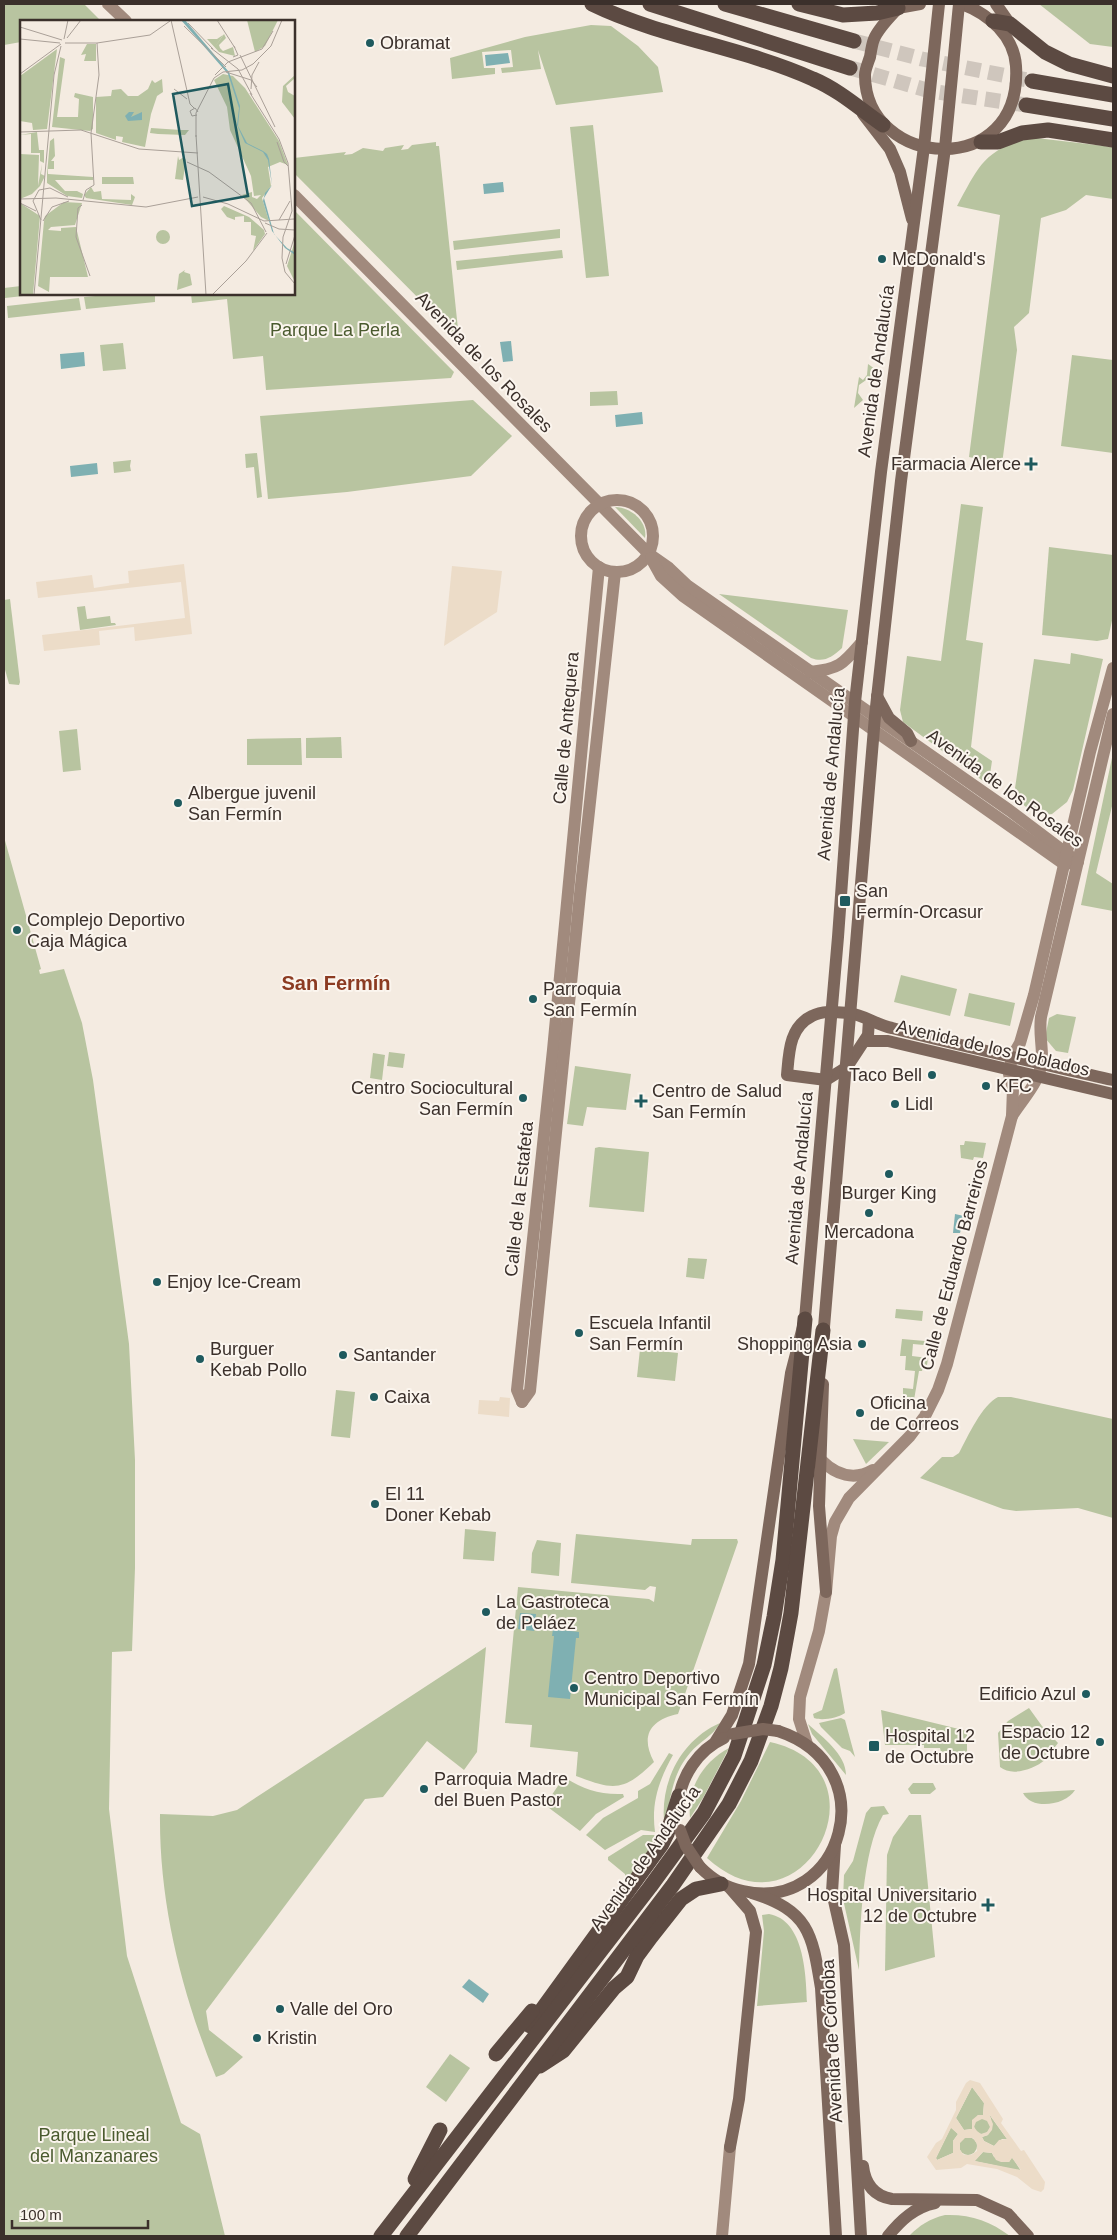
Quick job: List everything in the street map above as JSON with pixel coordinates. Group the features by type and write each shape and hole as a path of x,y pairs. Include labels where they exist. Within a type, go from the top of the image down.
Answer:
{"highway":[{"path":"592,4 674,35 768,62 813,79 844,96 883,125"},
{"path":"650,4 850,68"},
{"path":"725,4 854,41"},
{"path":"799,4 843,15 859,15 900,6"},
{"path":"993,21 1010,24 1046,52 1069,64 1113,76"},
{"path":"1032,82 1113,95"},
{"path":"1026,105 1113,119"},
{"path":"981,142 998,142 1022,133 1048,130 1113,140"},
{"name":"Avenida de Andalucía","path":"383,2233 650,1887 704,1813 734,1756 764,1665 774,1617 783,1560 805,1319"},
{"name":"Avenida de Andalucía","path":"407,2236 673,1885 713,1829 729,1804 759,1741 781,1668 791,1613 823,1330"},
{"path":"520,2055 530,2026 662,1844 668,1834 679,1796"},
{"path":"531,2072 563,2051 614,1988 626,1977 646,1943 681,1899 696,1890 726,1886"},
{"path":"496,2054 582,1954"},
{"path":"383,2233 392,2212 420,2170 440,2130"}],"main road":[{"path":"920,4 900,6 875,38 865,75 870,100 883,125 907,141 924,147 962,148 981,142 998,127 1009,111 1017,86 1015,57 1006,37 993,21 979,10 961,4"},
{"name":"Avenida de Andalucía","path":"805,1319 832,1012 855,702 881,472 924,147 939,4"},
{"name":"Avenida de Andalucía","path":"823,1330 847,1067 873,730 961,4"},
{"path":"996,4 1010,24"},
{"path":"858,108 890,149 900,172 914,226"},
{"path":"877,696 889,718 907,733 911,741"},
{"path":"832,1012 814,1015 804,1020 797,1028 792,1040 787,1075 826,1080 847,1067 865,1041 869,1031 869,1020"},
{"name":"Avenida de los Poblados","path":"832,1012 851,1014 1011,1064"},
{"name":"Avenida de los Poblados","path":"865,1041 888,1041 1040,1070 1113,1080"},
{"name":"Avenida de los Poblados","path":"1040,1070 1113,1094"},
{"path":"716,1741 732,1715 749,1664 791,1373 805,1319"},
{"path":"823,1330 819,1506 826,1592"},
{"path":"726,1886 752,1893 776,1892 794,1886 810,1877 823,1864 835,1845 842,1819 839,1789 827,1763 807,1744 778,1731 756,1730 733,1734 716,1741 692,1765 684,1780 677,1812 680,1830 686,1846 700,1867 726,1886 750,1911 756,1932 740,2099 730,2147"},
{"name":"Avenida de Córdoba","path":"835,1845 832,1892 844,1945 862,2236"},
{"name":"Avenida de Córdoba","path":"752,1893 770,1899 794,1912 808,1932 817,1964 821,1988 836,2236"},
{"path":"850,2049 856,2081 864,2173 869,2185 878,2194 888,2198 976,2200 1008,2214 1028,2236"},
{"path":"888,2236 916,2209 950,2199"}],"street":[{"path":"108,4 125,20"},
{"name":"Avenida de los Rosales","path":"295,196 649,554 688,586 1067,851 1078,862"},
{"path":"621,499 633,503 643,510 650,520 654,531 653,543 649,554 635,568 616,572 599,567 586,555 580,537 585,518 598,504 609,500 621,499"},
{"name":"Avenida de los Rosales","path":"649,554 661,576 683,596 1064,864 1078,862"},
{"name":"Calle de Antequera","path":"574,894 599,567"},
{"name":"Calle de Antequera","path":"574,894 616,572"},
{"path":"810,672 827,670 844,664 862,642"},
{"path":"1011,1064 1020,1043 1034,995 1067,851 1113,668"},
{"path":"1040,1070 1041,1047 1039,1031 1041,1017 1113,714"},
{"name":"Calle de la Estafeta","path":"524,1391 574,894"},
{"path":"1020,1043 1032,1041 1037,1042 1041,1047"},
{"name":"Calle de Eduardo Barreiros","path":"826,1592 835,1522 850,1498 910,1436 921,1421 938,1390 947,1364 1012,1116 1013,1088 1009,1080 1011,1064"},
{"name":"Calle de Eduardo Barreiros","path":"1012,1116 1040,1070"},
{"path":"1013,1088 1021,1092 1028,1091"},
{"path":"821,1460 835,1472 845,1475 867,1474 882,1465"},
{"path":"807,1744 799,1719 800,1697 819,1631 826,1592"},
{"path":"722,2236 730,2147"}],"green space":[{"path":"4,4 84,4 100,20 20,20 20,42 4,45"},
{"path":"1039,4 1113,4 1113,47 1090,44"},
{"path":"591,25 611,26 638,46 658,67 663,92 556,105 538,50 541,69 502,73 501,68 513,67 511,50 482,52 484,68 495,68 495,74 452,79 450,58 525,37"},
{"path":"593,125 609,276 586,278 570,127"},
{"path":"1028,137 1113,147 1113,199 1086,195 1066,210 1041,218 1029,313 1014,327 1017,350 1002,464 969,457 1000,215 957,206 971,180 984,162 1001,148"},
{"name":"Parque La Perla","path":"436,142 436,146 439,146 459,339 295,174 295,158 346,152 344,155 352,154 363,148 383,151 385,148 404,145 401,150 408,149 412,145"},
{"name":"Parque La Perla","path":"295,211 454,372 451,378 266,390 263,356 233,359 227,299 192,303 191,295 295,295"},
{"path":"560,229 560,238 454,250 453,241"},
{"path":"562,250 563,258 457,270 456,261"},
{"path":"20,286 20,295 32,295 5,298 4,288"},
{"path":"155,295 155,302 86,309 84,297"},
{"path":"79,298 81,310 8,318 7,306"},
{"path":"123,343 126,369 103,371 100,345"},
{"path":"1072,355 1113,360 1113,453 1061,446"},
{"path":"868,364 875,369 869,378 859,385 858,393 863,400 854,408 859,377 863,380 867,375"},
{"path":"617,391 618,405 590,406 590,392"},
{"path":"473,400 512,436 471,476 347,492 268,499 260,416"},
{"path":"257,453 262,497 257,498 254,467 246,468 245,454"},
{"path":"131,460 131,471 114,473 113,462"},
{"path":"961,504 983,507 966,640 983,643 971,747 992,761 987,784 903,722 900,710 907,656 941,661"},
{"path":"615,507 626,509 637,516 644,526 645,538"},
{"path":"1049,547 1113,555 1113,616 1108,639 1097,641 1042,635"},
{"path":"719,594 848,610 842,648 828,658 820,660 811,658"},
{"path":"10,599 19,685 9,684 4,666 4,600"},
{"path":"85,606 87,619 110,616 111,623 116,625 80,630 77,607"},
{"path":"1071,653 1103,659 1073,790 1067,802 1052,814 1040,814 1026,807 1014,795 1034,659 1070,664"},
{"path":"77,729 81,770 63,772 59,731"},
{"path":"341,737 342,758 306,758 306,738"},
{"path":"301,738 302,765 247,765 247,739"},
{"path":"1113,753 1113,802 1096,873 1113,884 1113,911 1081,905"},
{"name":"Parque Lineal del Manzanares","path":"4,837 41,969 39,970 40,974 64,969 82,1023 93,1080 129,1344 135,1460 135,1568 132,1651 112,1652 109,1809 127,1956 181,2123 200,2134 225,2236 4,2236"},
{"path":"901,975 957,989 950,1016 894,1002"},
{"path":"969,993 1015,1003 1010,1026 964,1016"},
{"path":"1057,1014 1076,1017 1068,1053 1056,1051 1045,1038 1049,1018"},
{"path":"389,1052 405,1054 403,1068 387,1066"},
{"path":"373,1053 385,1055 382,1080 370,1078"},
{"path":"575,1066 631,1074 626,1110 587,1107 583,1126 567,1124"},
{"path":"965,1141 986,1143 983,1158 974,1157 973,1160 961,1158 960,1145 964,1145"},
{"path":"595,1148 649,1152 644,1212 589,1207"},
{"path":"688,1258 707,1259 704,1279 686,1277"},
{"path":"896,1309 923,1311 922,1321 895,1318"},
{"path":"902,1339 925,1341 924,1345 913,1344 912,1356 928,1358 927,1365 924,1364 922,1371 919,1371 914,1400 907,1399 907,1395 903,1395 903,1388 913,1389 915,1371 905,1370 906,1356 900,1356"},
{"path":"640,1349 678,1353 675,1381 637,1377"},
{"path":"336,1390 355,1392 350,1438 331,1436"},
{"path":"998,1397 1011,1397 1113,1419 1113,1518 1078,1508 1016,1511 1003,1509 920,1478 942,1457 953,1457 959,1453 981,1414"},
{"path":"853,1439 889,1442 866,1464"},
{"path":"465,1529 496,1532 494,1561 463,1559"},
{"path":"576,1534 691,1545 692,1539 737,1539 738,1542 678,1714 660,1720 650,1730 648,1744 654,1762 635,1779 618,1785 600,1784 576,1776 578,1752 530,1747 532,1725 505,1723 518,1587 649,1599 654,1602 656,1587 650,1586 645,1590 571,1583"},
{"path":"537,1540 561,1543 559,1576 531,1573 532,1553"},
{"path":"486,1647 477,1752 464,1770 427,1741 383,1797 365,1799 206,2011 209,2030 243,2057 224,2074 216,2077 193,2014 175,1948 168,1915 164,1881 160,1814 213,1816 237,1810"},
{"path":"837,1668 845,1713 830,1718 814,1718 813,1714 822,1710 834,1669"},
{"path":"1029,1708 1058,1743 1045,1760 1035,1766 1017,1772 1005,1770 1000,1767 998,1733 1008,1721"},
{"path":"881,1710 967,1731 967,1752 941,1752 940,1748 924,1748 924,1745 885,1745"},
{"path":"841,1718 845,1720 855,1757 850,1751 842,1748 819,1723"},
{"path":"720,1723 714,1732 690,1753 679,1770 672,1789 665,1829 665,1797 674,1767 693,1741"},
{"path":"808,1724 838,1753 845,1767 846,1775 812,1734"},
{"path":"770,1742 807,1758 826,1784 829,1814 821,1843 802,1867 775,1881 742,1879 707,1858 741,1801"},
{"path":"729,1748 703,1798 690,1818 691,1796 704,1768"},
{"path":"669,1753 673,1755 660,1783 655,1801 655,1832 641,1830 605,1850 586,1835 603,1818 638,1798 638,1791 650,1784"},
{"path":"564,1777 592,1790 623,1794 624,1797 596,1814 580,1831 545,1805"},
{"path":"913,1783 933,1783 936,1789 930,1794 911,1794 908,1789"},
{"path":"1075,1790 1064,1799 1049,1804 1034,1802 1027,1799 1023,1793"},
{"path":"884,1806 889,1814 883,1815 876,1830 866,1869 861,1912 859,1970 843,1899 844,1875 853,1861 866,1813 871,1807"},
{"path":"909,1815 921,1815 935,1957 885,1971 887,1855 893,1837"},
{"path":"643,1835 655,1835 652,1843 656,1846 626,1886 625,1874 608,1860 608,1857"},
{"path":"769,1914 781,1918 790,1926 796,1937 804,1963 807,2002 757,2006 764,1931 762,1915"},
{"path":"450,2054 470,2068 446,2102 426,2087"},
{"path":"972,2087 984,2103 983,2115 978,2115 972,2129 964,2130 956,2118"},
{"path":"989,2114 1007,2139 1002,2139 994,2146 984,2141 982,2137 988,2135 991,2119"},
{"path":"982,2118 990,2126 982,2134 974,2126"},
{"path":"951,2127 958,2134 953,2141 953,2153 937,2160 936,2158"},
{"path":"964,2137 972,2137 977,2142 975,2153 964,2155 959,2150 959,2142"},
{"path":"983,2152 992,2153 994,2157 1009,2162 1012,2157 1021,2171 974,2161"},
{"path":"945,2215 971,2217 987,2222 1010,2236 909,2236 925,2223"}],"shaded area":[{"path":"184,564 192,634 135,641 134,627 99,631 100,645 44,651 42,635 185,618 181,582 38,598 36,582 92,575 94,588 129,583 128,571"},
{"path":"452,566 502,571 497,612 444,646"},
{"path":"500,1397 510,1398 509,1417 478,1414 479,1400 499,1401"},
{"path":"970,2080 980,2083 1003,2119 1001,2123 1021,2151 1024,2150 1045,2182 1044,2189 1041,2192 1032,2189 1017,2177 997,2169 967,2164 961,2168 936,2170 927,2157 936,2143 942,2139 956,2110 956,2102 966,2083","holes":["972,2087 984,2103 983,2115 978,2115 972,2120 972,2129 964,2130 956,2118","989,2114 1007,2139 999,2140 994,2146 984,2141 982,2137 988,2135 992,2130 993,2124","982,2119 987,2121 990,2127 987,2132 981,2134 974,2127 976,2122","951,2128 958,2134 953,2141 953,2153 937,2160 936,2158","965,2138 973,2138 977,2144 977,2151 971,2155 964,2155 960,2150 960,2143","983,2152 992,2153 996,2160 1001,2162 1009,2162 1012,2158 1021,2170 975,2161"]}],"water":[{"path":"508,53 510,63 486,66 485,55"},
{"path":"503,182 504,192 484,194 483,184"},
{"path":"511,341 513,361 503,362 500,342"},
{"path":"84,352 85,366 61,369 60,354"},
{"path":"642,412 643,424 616,427 615,415"},
{"path":"97,463 98,474 71,477 70,466"},
{"path":"955,1214 964,1216 960,1233 953,1233"},
{"path":"520,1613 536,1614 534,1631 518,1629"},
{"path":"553,1629 579,1632 579,1638 576,1638 570,1699 548,1697 554,1636 552,1636"},
{"path":"469,1979 489,1994 483,2003 462,1987"}],"tunnel":[{"path":"854,41 922,59 1032,81"},
{"path":"851,68 930,91 1026,105"}],"place":[{"name":"Obramat","path":"370,43"},
{"name":"McDonald's","path":"882,259"},
{"name":"Farmacia Alerce","path":"1031,464"},
{"name":"Albergue juvenil San Fermín","path":"178,803"},
{"name":"San Fermín-Orcasur","path":"845,901"},
{"name":"Complejo Deportivo Caja Mágica","path":"17,930"},
{"name":"Parroquia San Fermín","path":"533,999"},
{"name":"Taco Bell","path":"932,1075"},
{"name":"KFC","path":"986,1086"},
{"name":"Centro Sociocultural San Fermín","path":"523,1098"},
{"name":"Centro de Salud San Fermín","path":"641,1101"},
{"name":"Lidl","path":"895,1104"},
{"name":"Burger King","path":"889,1174"},
{"name":"Mercadona","path":"869,1213"},
{"name":"Enjoy Ice-Cream","path":"157,1282"},
{"name":"Escuela Infantil San Fermín","path":"579,1333"},
{"name":"Shopping Asia","path":"862,1344"},
{"name":"Santander","path":"343,1355"},
{"name":"Burguer Kebab Pollo","path":"200,1359"},
{"name":"Caixa","path":"374,1397"},
{"name":"Oficina de Correos","path":"860,1413"},
{"name":"El 11 Doner Kebab","path":"375,1504"},
{"name":"La Gastroteca de Peláez","path":"486,1612"},
{"name":"Centro Deportivo Municipal San Fermín","path":"574,1688"},
{"name":"Edificio Azul","path":"1086,1694"},
{"name":"Espacio 12 de Octubre","path":"1100,1742"},
{"name":"Hospital 12 de Octubre","path":"874,1746"},
{"name":"Parroquia Madre del Buen Pastor","path":"424,1789"},
{"name":"Hospital Universitario 12 de Octubre","path":"988,1905"},
{"name":"Valle del Oro","path":"280,2009"},
{"name":"Kristin","path":"257,2038"}],"district":[{"name":"San Fermín","path":"336,983"}]}
